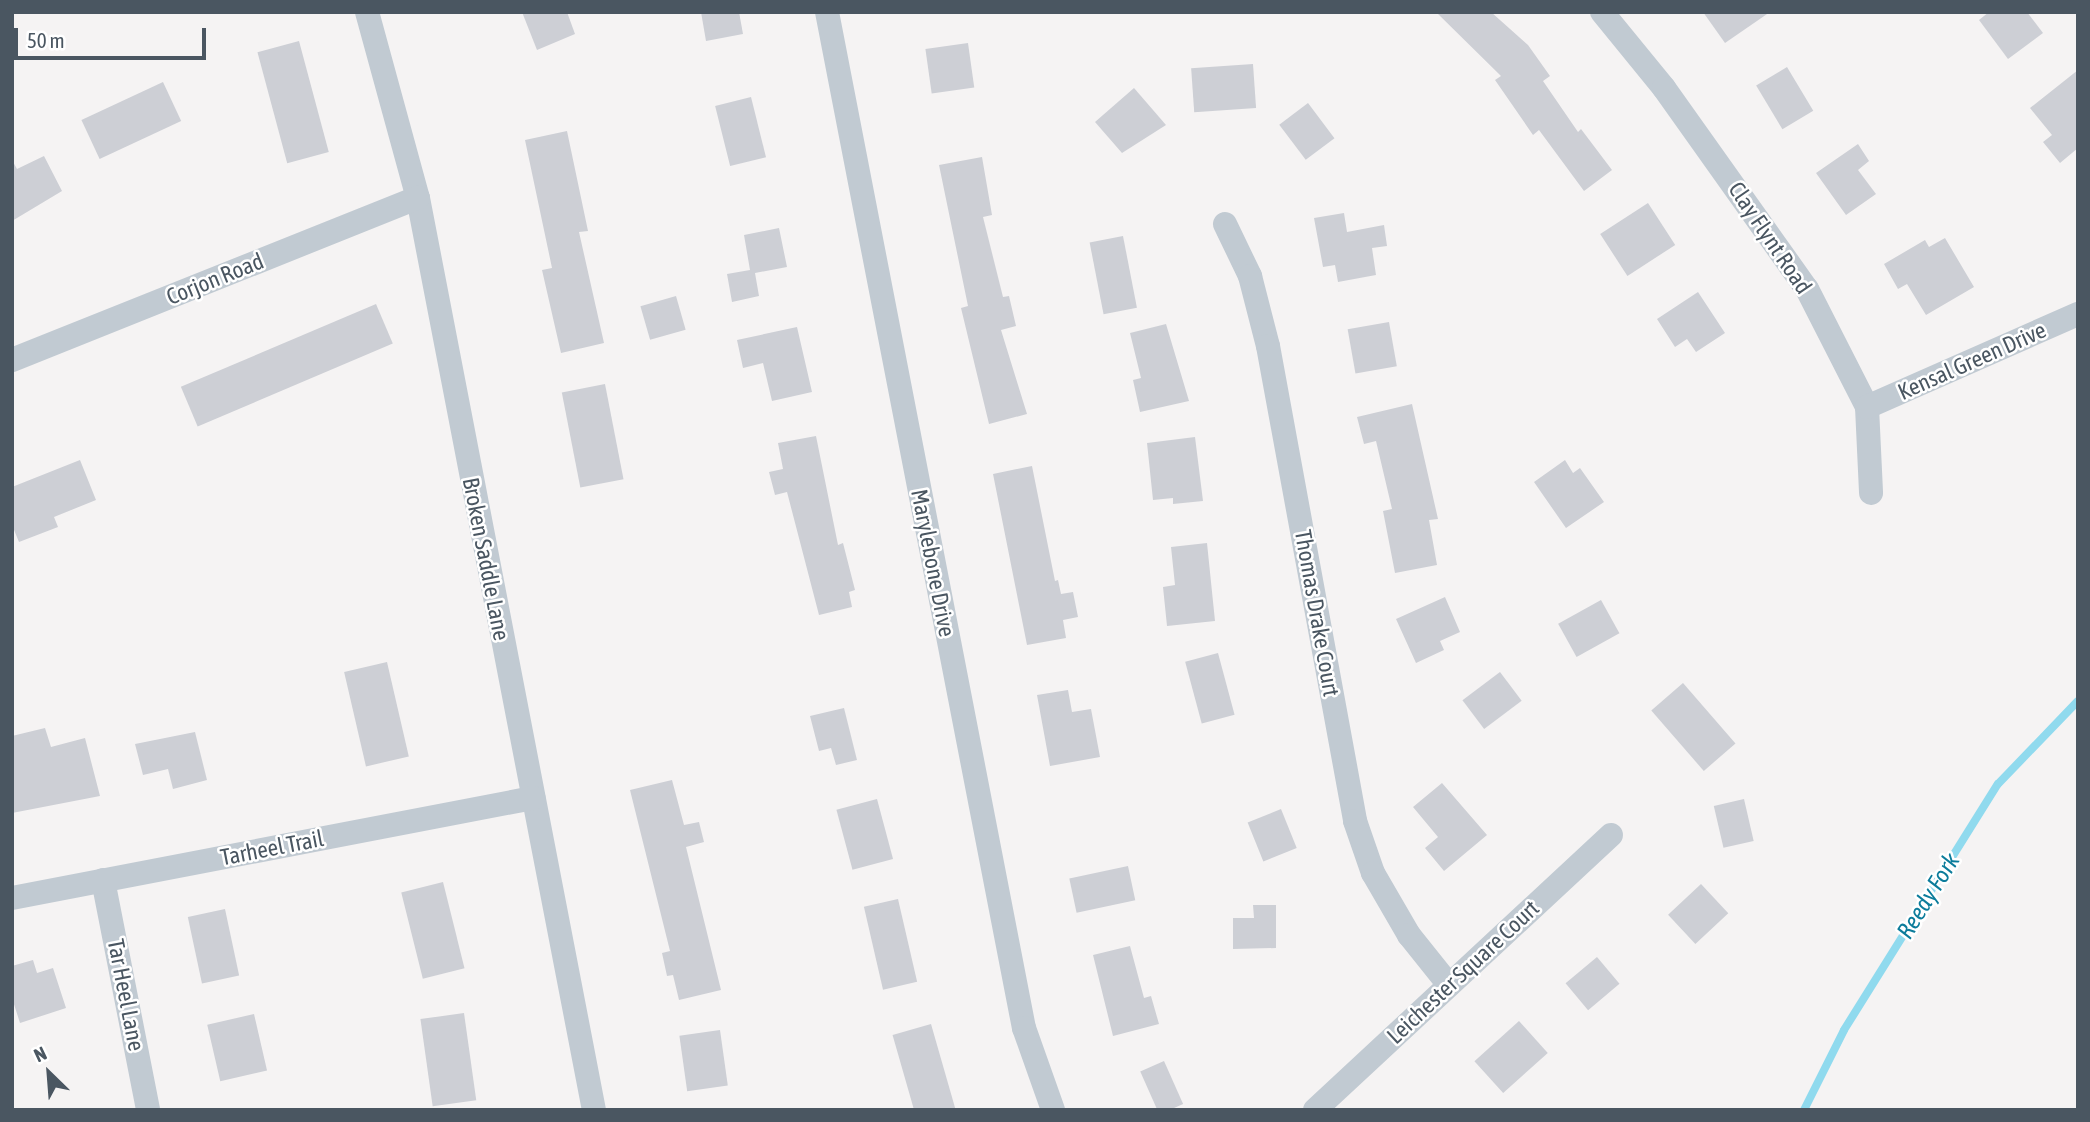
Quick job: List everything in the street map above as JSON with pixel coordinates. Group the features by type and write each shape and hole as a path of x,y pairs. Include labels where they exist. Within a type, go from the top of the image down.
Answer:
{"street":[{"name":"Broken Saddle Lane","path":"366,12 418,198 594,1110"},
{"name":"Marylebone Drive","path":"827,12 1024,1028 1053,1110"},
{"name":"Clay Flynt Road","path":"1602,12 1672,100 1807,289 1867,407 1871,493"},
{"name":"Corjon Road","path":"12,360 418,198"},
{"name":"Thomas Drake Court","path":"1224,224 1250,276 1268,346 1355,821 1373,873 1409,935 1449,985"},
{"name":"Kensal Green Drive","path":"1867,407 2078,314"},
{"name":"Tarheel Trail","path":"12,898 533,798"},
{"name":"Leichester Square Court","path":"1315,1110 1611,835"},
{"name":"Tar Heel Lane","path":"103,880 148,1110"}],"building":[{"path":"522,12 567,12 575,34 537,50"},
{"path":"701,12 739,12 743,34 706,41"},
{"path":"1436,12 1491,12 1528,45 1550,76 1543,81 1578,132 1581,129 1612,170 1584,191 1539,130 1533,135 1495,80 1501,76"},
{"path":"1703,12 1770,12 1725,43"},
{"path":"1989,12 2027,12 2043,33 2008,59 1979,20"},
{"path":"299,41 329,152 287,163 257,52"},
{"path":"968,43 974,88 932,94 925,49"},
{"path":"1253,64 1256,108 1194,112 1191,68"},
{"path":"1787,67 1813,111 1782,129 1756,86"},
{"path":"2078,70 2078,148 2060,163 2043,142 2052,135 2030,108"},
{"path":"163,82 181,121 100,159 81,120"},
{"path":"1134,88 1166,125 1122,153 1095,122"},
{"path":"751,97 766,157 730,166 715,106"},
{"path":"1308,103 1334,138 1306,160 1279,125"},
{"path":"567,131 588,231 579,232 604,343 561,353 542,270 552,268 525,140"},
{"path":"1858,144 1869,161 1858,170 1876,194 1846,215 1816,173"},
{"path":"44,156 62,191 12,221 12,160 17,169"},
{"path":"982,157 992,215 983,217 1003,297 1009,296 1016,326 1001,330 1027,414 989,424 961,308 968,306 939,165"},
{"path":"1648,203 1675,245 1627,276 1600,234"},
{"path":"1344,213 1347,232 1384,225 1387,246 1372,248 1376,275 1338,282 1335,265 1323,267 1314,218"},
{"path":"779,228 787,267 755,273 759,296 732,302 727,274 750,270 744,235"},
{"path":"1123,236 1137,308 1104,314 1090,242"},
{"path":"1945,238 1974,287 1926,315 1907,284 1898,289 1884,264 1925,240 1929,247"},
{"path":"1698,292 1725,333 1696,352 1687,339 1675,347 1657,319"},
{"path":"676,296 686,330 650,340 640,306"},
{"path":"376,304 393,344 198,426 181,387"},
{"path":"1389,322 1397,366 1355,374 1348,329"},
{"path":"1166,324 1189,401 1140,412 1133,380 1141,378 1130,333"},
{"path":"797,327 812,392 772,401 763,363 743,368 737,340"},
{"path":"605,384 624,479 580,488 562,392"},
{"path":"1412,404 1438,519 1429,520 1437,565 1395,573 1383,511 1392,509 1376,441 1364,444 1357,417"},
{"path":"816,436 838,545 843,543 855,590 849,592 852,607 819,615 787,492 775,495 769,472 783,469 778,443"},
{"path":"1195,437 1203,501 1173,504 1173,498 1153,500 1147,443"},
{"path":"80,460 96,500 54,517 58,527 19,542 12,525 12,487"},
{"path":"1565,460 1573,473 1580,468 1604,502 1566,528 1534,482"},
{"path":"1032,466 1055,581 1058,580 1061,594 1073,592 1078,617 1063,620 1066,638 1027,645 993,474"},
{"path":"1207,543 1215,621 1167,626 1163,587 1175,585 1171,547"},
{"path":"1445,597 1460,632 1440,641 1444,650 1416,663 1396,619"},
{"path":"1601,600 1619,633 1577,657 1558,624"},
{"path":"1218,653 1235,715 1202,724 1185,662"},
{"path":"387,662 409,757 366,766 344,672"},
{"path":"1500,672 1522,701 1484,729 1462,700"},
{"path":"1683,683 1735,743 1704,771 1651,711"},
{"path":"1068,690 1072,712 1091,709 1100,757 1050,766 1037,695"},
{"path":"844,708 857,760 836,765 831,748 819,751 810,716"},
{"path":"45,728 51,747 85,738 100,796 12,813 12,736"},
{"path":"195,732 207,780 173,789 168,769 143,775 135,744"},
{"path":"672,780 684,825 699,822 704,842 686,847 721,990 679,1000 673,975 667,976 662,953 670,951 630,790"},
{"path":"1442,783 1487,835 1444,871 1425,848 1438,837 1413,807"},
{"path":"877,799 893,859 852,870 836,810"},
{"path":"1744,799 1754,841 1723,848 1714,806"},
{"path":"1281,809 1297,848 1263,861 1248,822"},
{"path":"1128,866 1135,900 1077,913 1069,878"},
{"path":"443,882 465,968 423,979 401,892"},
{"path":"1701,884 1728,913 1695,944 1668,915"},
{"path":"898,899 917,982 883,990 864,907"},
{"path":"1253,905 1276,905 1276,948 1233,949 1233,918 1254,918"},
{"path":"225,909 239,976 202,983 188,917"},
{"path":"1130,946 1144,998 1151,996 1159,1024 1113,1036 1093,955"},
{"path":"1597,957 1619,984 1588,1010 1566,983"},
{"path":"33,960 37,973 53,968 66,1008 20,1023 12,998 12,966"},
{"path":"464,1013 476,1100 433,1106 420,1019"},
{"path":"254,1014 267,1071 220,1081 207,1025"},
{"path":"1519,1021 1548,1053 1503,1093 1474,1061"},
{"path":"931,1024 956,1110 914,1110 893,1035"},
{"path":"720,1030 728,1085 687,1091 679,1036"},
{"path":"1164,1061 1183,1104 1169,1110 1157,1110 1140,1072"}],"waterway":[{"name":"Reedy Fork","path":"1804,1110 1844,1030 1998,784 2078,701"}]}
